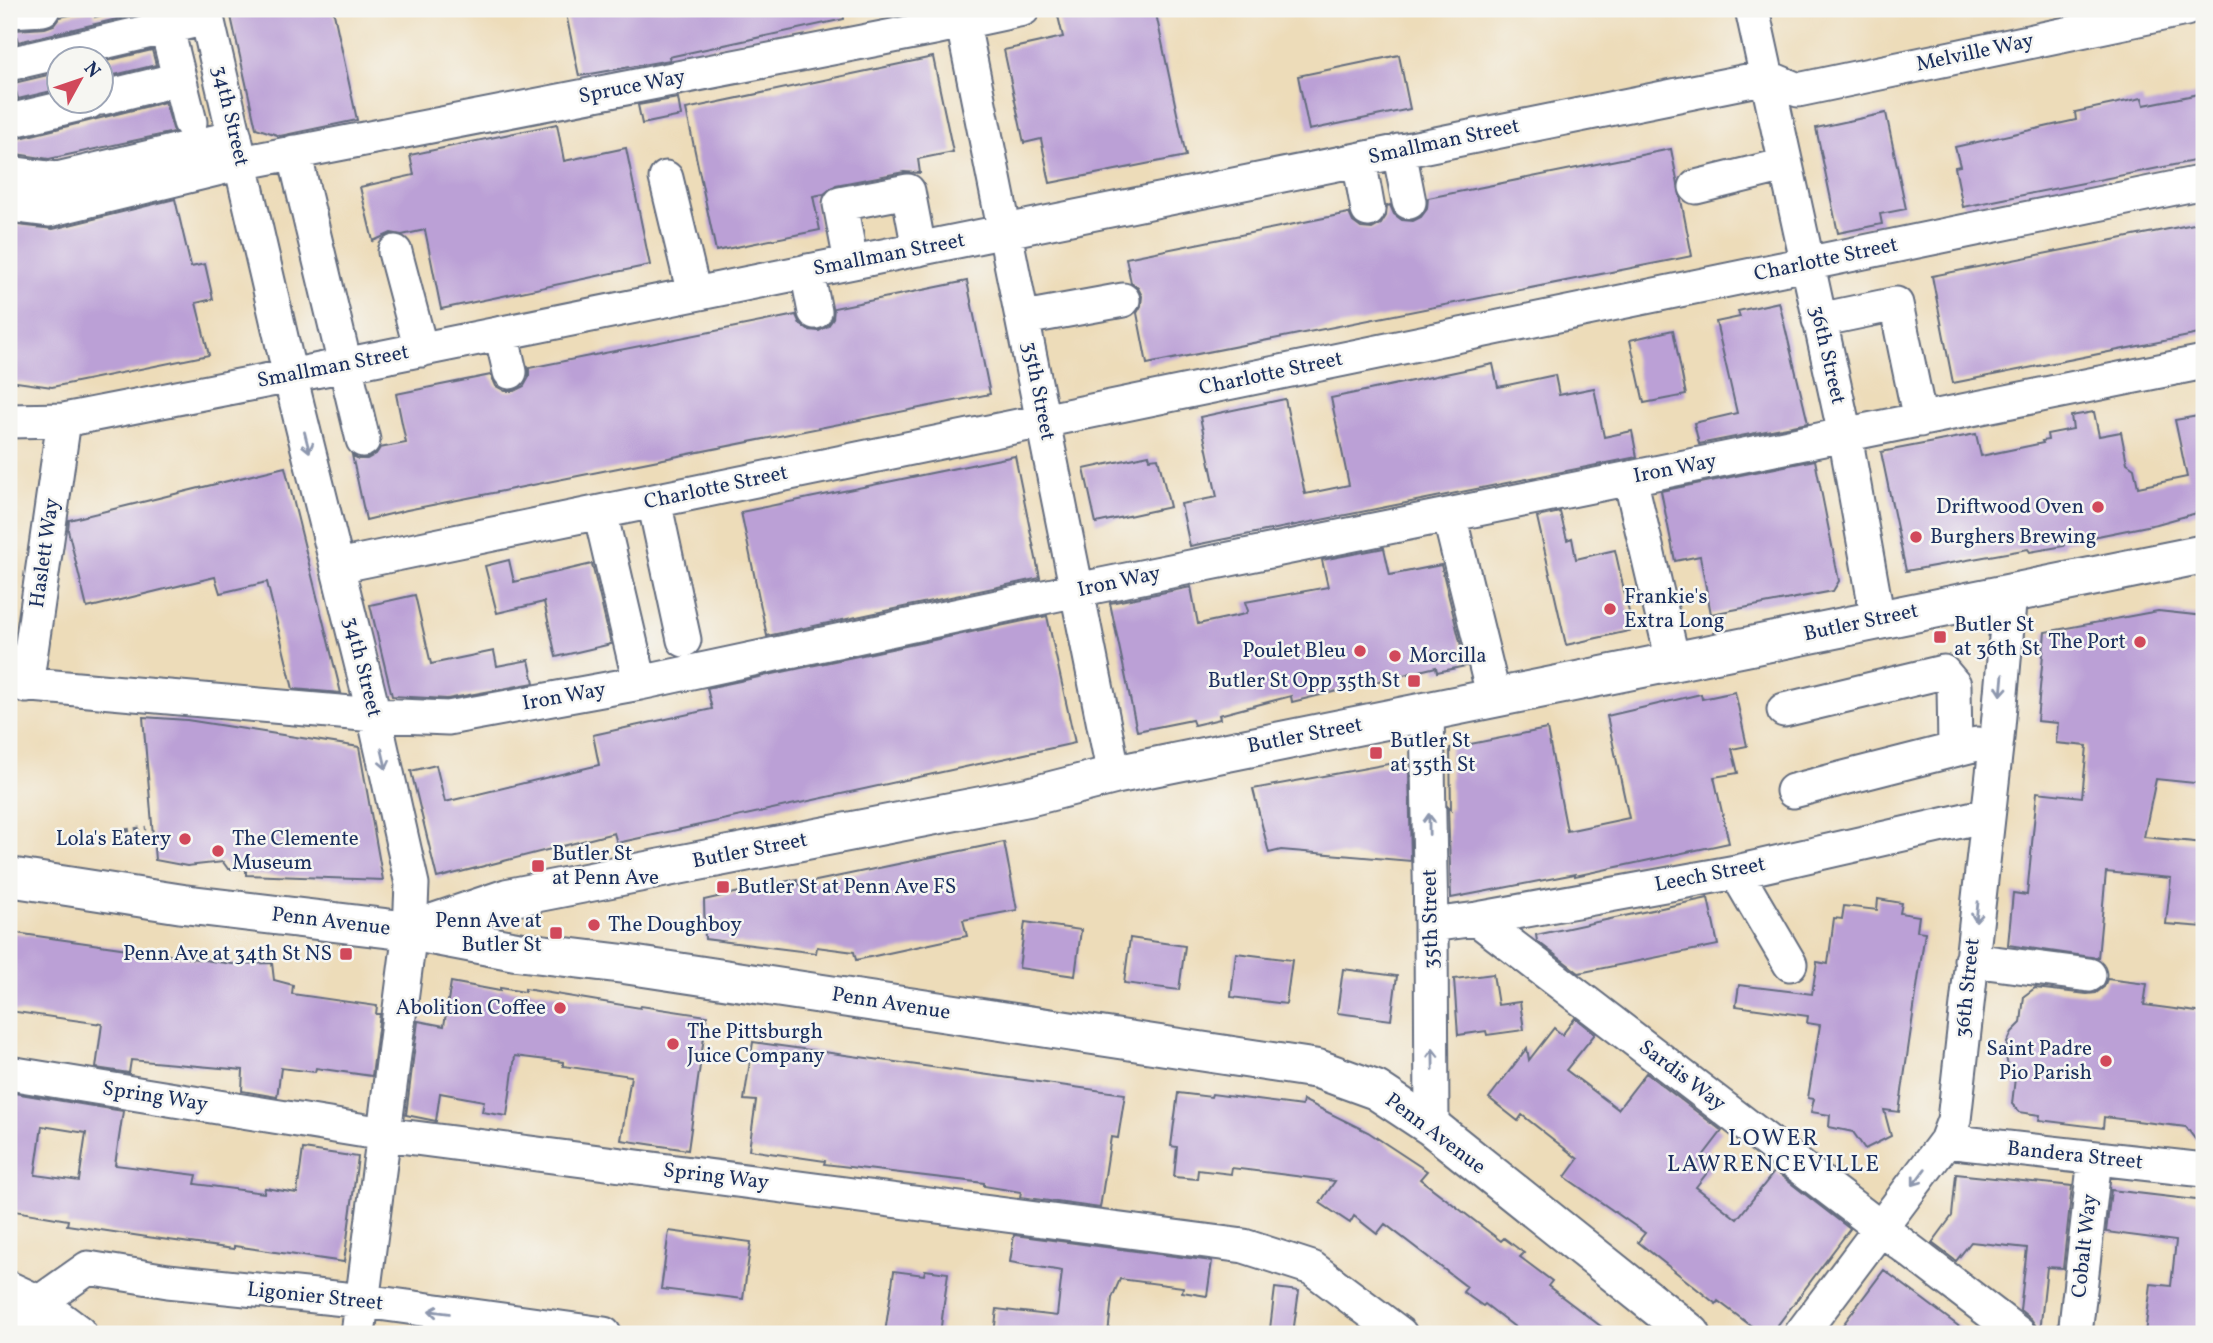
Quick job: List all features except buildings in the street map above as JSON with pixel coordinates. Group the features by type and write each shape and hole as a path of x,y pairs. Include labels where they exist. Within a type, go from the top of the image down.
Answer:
{"main road":[{"name":"Butler Street","path":"410,931 508,898 1028,797 1114,775 2204,554"},
{"name":"Penn Avenue","path":"9,877 183,904 410,931 516,951 624,964 1318,1069 1376,1090 1432,1127 1673,1329"},
{"path":"21,1310 77,1334"}],"street":[{"path":"9,11 43,9"},
{"name":"Spruce Way","path":"237,150 294,152 961,15 1023,9"},
{"name":"36th Street","path":"1752,9 1845,435 1878,620"},
{"name":"Melville Way","path":"1767,77 1798,90 2186,9"},
{"path":"9,64 164,18 206,13"},
{"name":"34th Street","path":"206,13 412,884 410,931 358,1334"},
{"name":"35th Street","path":"961,15 1114,775"},
{"path":"164,18 190,122"},
{"name":"Smallman Street","path":"9,421 64,420 290,376 1767,77"},
{"path":"116,95 179,79"},
{"path":"9,121 46,112"},
{"path":"9,173 57,179 237,150"},
{"path":"9,205 49,210 237,150"},
{"path":"294,152 363,440"},
{"path":"1389,153 1399,204 1389,153"},
{"path":"1696,187 1785,164"},
{"path":"667,178 694,294"},
{"name":"Charlotte Street","path":"338,566 2204,182"},
{"path":"850,262 840,204 908,191 919,249"},
{"path":"395,252 421,350"},
{"path":"807,271 815,312"},
{"path":"1024,318 1123,300"},
{"path":"1819,320 1896,304 1920,420"},
{"path":"501,333 510,372"},
{"name":"Iron Way","path":"18,685 374,715 448,718 640,683 1077,590 2204,362"},
{"name":"Haslett Way","path":"18,685 64,420"},
{"path":"1630,478 1673,662"},
{"path":"654,501 684,640"},
{"path":"600,512 640,683"},
{"path":"1449,515 1494,698"},
{"name":"36th Street","path":"1801,1334 1945,1141 1954,1120 1997,738 2010,593"},
{"path":"1784,710 1943,672 1954,685 1955,749"},
{"name":"35th Street","path":"1427,711 1432,925 1432,1127"},
{"path":"1793,791 1997,738"},
{"name":"Leech Street","path":"1432,925 1736,872 1987,816"},
{"path":"1736,872 1790,964"},
{"name":"Sardis Way","path":"1477,919 2019,1334"},
{"path":"1971,960 2089,975"},
{"name":"Spring Way","path":"9,1073 384,1134 1244,1246 1312,1268 1400,1334"},
{"name":"Bandera Street","path":"1945,1141 2204,1170"},
{"name":"Cobalt Way","path":"2075,1334 2095,1158"},
{"name":"Ligonier Street","path":"21,1310 88,1268 167,1281 364,1301 604,1334"}],"path":[{"path":"116,832 146,828"},
{"path":"617,902 617,936"},
{"path":"259,1334 260,1324"}],"place":[{"name":"Driftwood Oven","path":"2098,507"},
{"name":"Burghers Brewing","path":"1916,537"},
{"name":"Frankie's Extra Long","path":"1610,609"},
{"name":"Butler St at 36th St","path":"1940,637"},
{"name":"The Port","path":"2140,642"},
{"name":"Poulet Bleu","path":"1360,651"},
{"name":"Morcilla","path":"1395,656"},
{"name":"Butler St Opp 35th St","path":"1414,681"},
{"name":"Butler St at 35th St","path":"1376,753"},
{"name":"Lola's Eatery","path":"185,839"},
{"name":"The Clemente Museum","path":"218,851"},
{"name":"Butler St at Penn Ave","path":"538,866"},
{"name":"Butler St at Penn Ave FS","path":"723,887"},
{"name":"The Doughboy","path":"594,925"},
{"name":"Penn Ave at Butler St","path":"556,933"},
{"name":"Penn Ave at 34th St NS","path":"346,954"},
{"name":"Abolition Coffee","path":"560,1008"},
{"name":"The Pittsburgh Juice Company","path":"673,1044"},
{"name":"Saint Padre Pio Parish","path":"2106,1061"}],"district":[{"name":"LOWER LAWRENCEVILLE","path":"1774,1152"}]}
